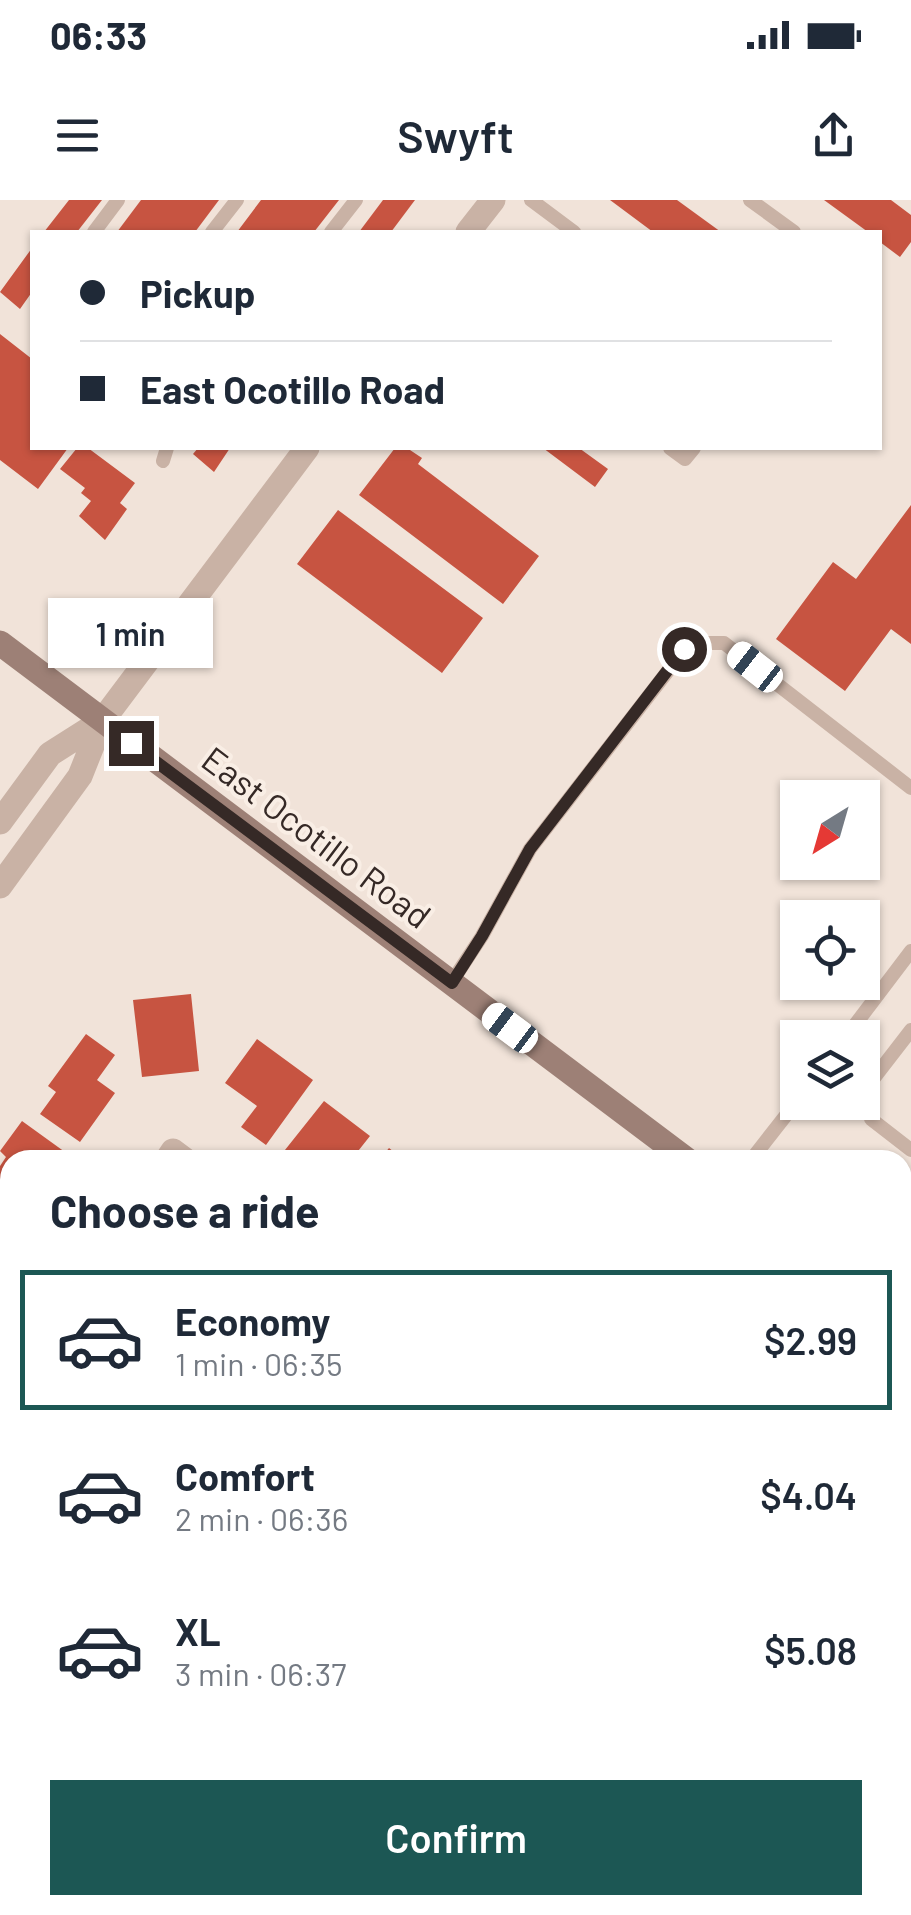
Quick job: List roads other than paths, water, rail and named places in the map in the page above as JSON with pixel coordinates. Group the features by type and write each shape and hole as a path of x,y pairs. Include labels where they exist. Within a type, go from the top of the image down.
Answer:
{"main road":[{"name":"East Ocotillo Road","path":"0,643 674,1150"}],"street":[{"path":"470,230 493,200"},
{"path":"0,886 80,776 102,721 305,450"},
{"path":"0,822 50,754 102,721"}],"lane":[{"path":"96,230 118,200"},
{"path":"214,230 236,200"},
{"path":"333,230 356,200"},
{"path":"532,200 571,230"},
{"path":"750,200 791,230"},
{"path":"673,450 685,459 692,450"},
{"path":"452,983 530,849 684,649 701,643 724,643 911,788"},
{"path":"859,1020 911,951"},
{"path":"911,1030 867,1087 871,1119 911,1150"},
{"path":"759,1150 782,1120"}]}
